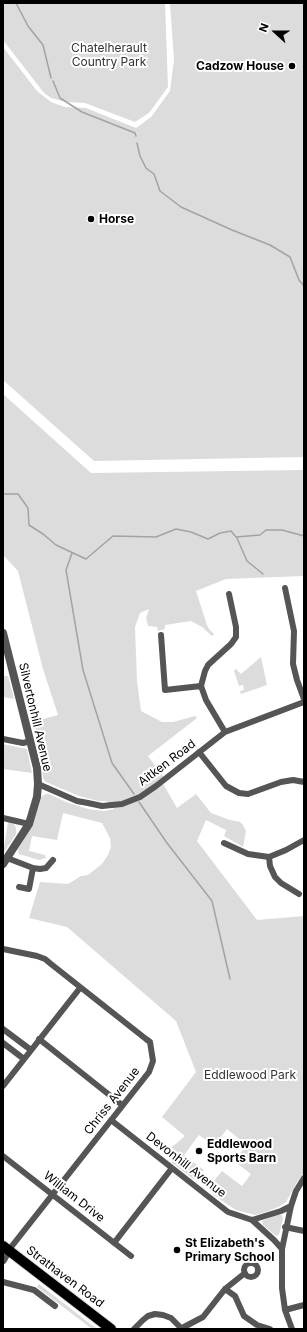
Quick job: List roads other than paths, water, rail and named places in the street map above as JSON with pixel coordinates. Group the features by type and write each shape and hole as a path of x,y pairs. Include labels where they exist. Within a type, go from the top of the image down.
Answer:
{"main road":[{"name":"Strathaven Road","path":"5,1252 110,1329"}],"street":[{"path":"285,588 294,631 293,664 304,699"},
{"path":"225,732 206,700 201,686 208,665 231,644 236,637 236,627 229,594"},
{"name":"Silvertonhill Avenue","path":"3,633 4,644 37,768 38,784 37,797 27,826 5,861"},
{"path":"161,635 165,690 201,686"},
{"name":"Aitken Road","path":"38,784 88,803 102,806 122,804 140,797 156,786 225,732 304,702"},
{"path":"3,739 24,743 30,741"},
{"path":"198,752 226,786 239,793 248,794 281,782 293,780 304,782"},
{"path":"3,818 27,826"},
{"path":"224,843 248,854 269,857 304,840"},
{"path":"269,857 270,866 275,877 281,883 299,894"},
{"path":"5,861 40,869 46,868 53,860"},
{"path":"19,887 30,889 33,868"},
{"name":"Chriss Avenue","path":"3,949 37,956 45,960 146,1038 150,1042 153,1058 152,1067 149,1072 5,1252"},
{"path":"3,1086 80,988"},
{"path":"3,1029 31,1050"},
{"path":"39,1040 122,1105"},
{"path":"3,1043 24,1059"},
{"name":"Devonhill Avenue","path":"111,1120 228,1212 252,1220 282,1249"},
{"name":"William Drive","path":"3,1156 131,1256"},
{"path":"114,1243 172,1168"},
{"path":"292,1329 285,1310 282,1288 282,1249 285,1227 291,1206 296,1191 304,1178"},
{"path":"252,1220 291,1206"},
{"path":"285,1227 304,1231"},
{"path":"134,1329 148,1316 155,1314 171,1318 182,1329 203,1317 226,1289 244,1273"},
{"path":"3,1282 34,1290 55,1306"},
{"path":"226,1289 235,1296 244,1316 257,1325 270,1329"},
{"path":"285,1310 304,1305"}],"waterway":[{"path":"16,3 28,26 43,45 51,78"},
{"path":"53,81 60,98 82,112 135,133 136,136"},
{"path":"137,143 140,156 146,168 154,174 160,191 181,207 270,245 290,257 299,280 304,286"},
{"path":"3,494 18,494 28,508 29,525 56,545 86,559 113,536 156,537 176,529 191,532 208,539 220,533 231,531 236,537 260,535 266,530 282,530 304,536"},
{"path":"237,538 247,561 263,574"},
{"path":"72,553 66,570 83,670 112,763 134,794"},
{"path":"139,802 167,843 212,901 230,979"}],"place":[{"name":"Cadzow House","path":"292,66"},
{"name":"Horse","path":"91,219"},
{"name":"Eddlewood Sports Barn","path":"199,1151"},
{"name":"St Elizabeth's Primary School","path":"177,1250"}],"park label":[{"name":"Chatelherault Country Park","path":"109,55"},
{"name":"Eddlewood Park","path":"250,1075"}]}
